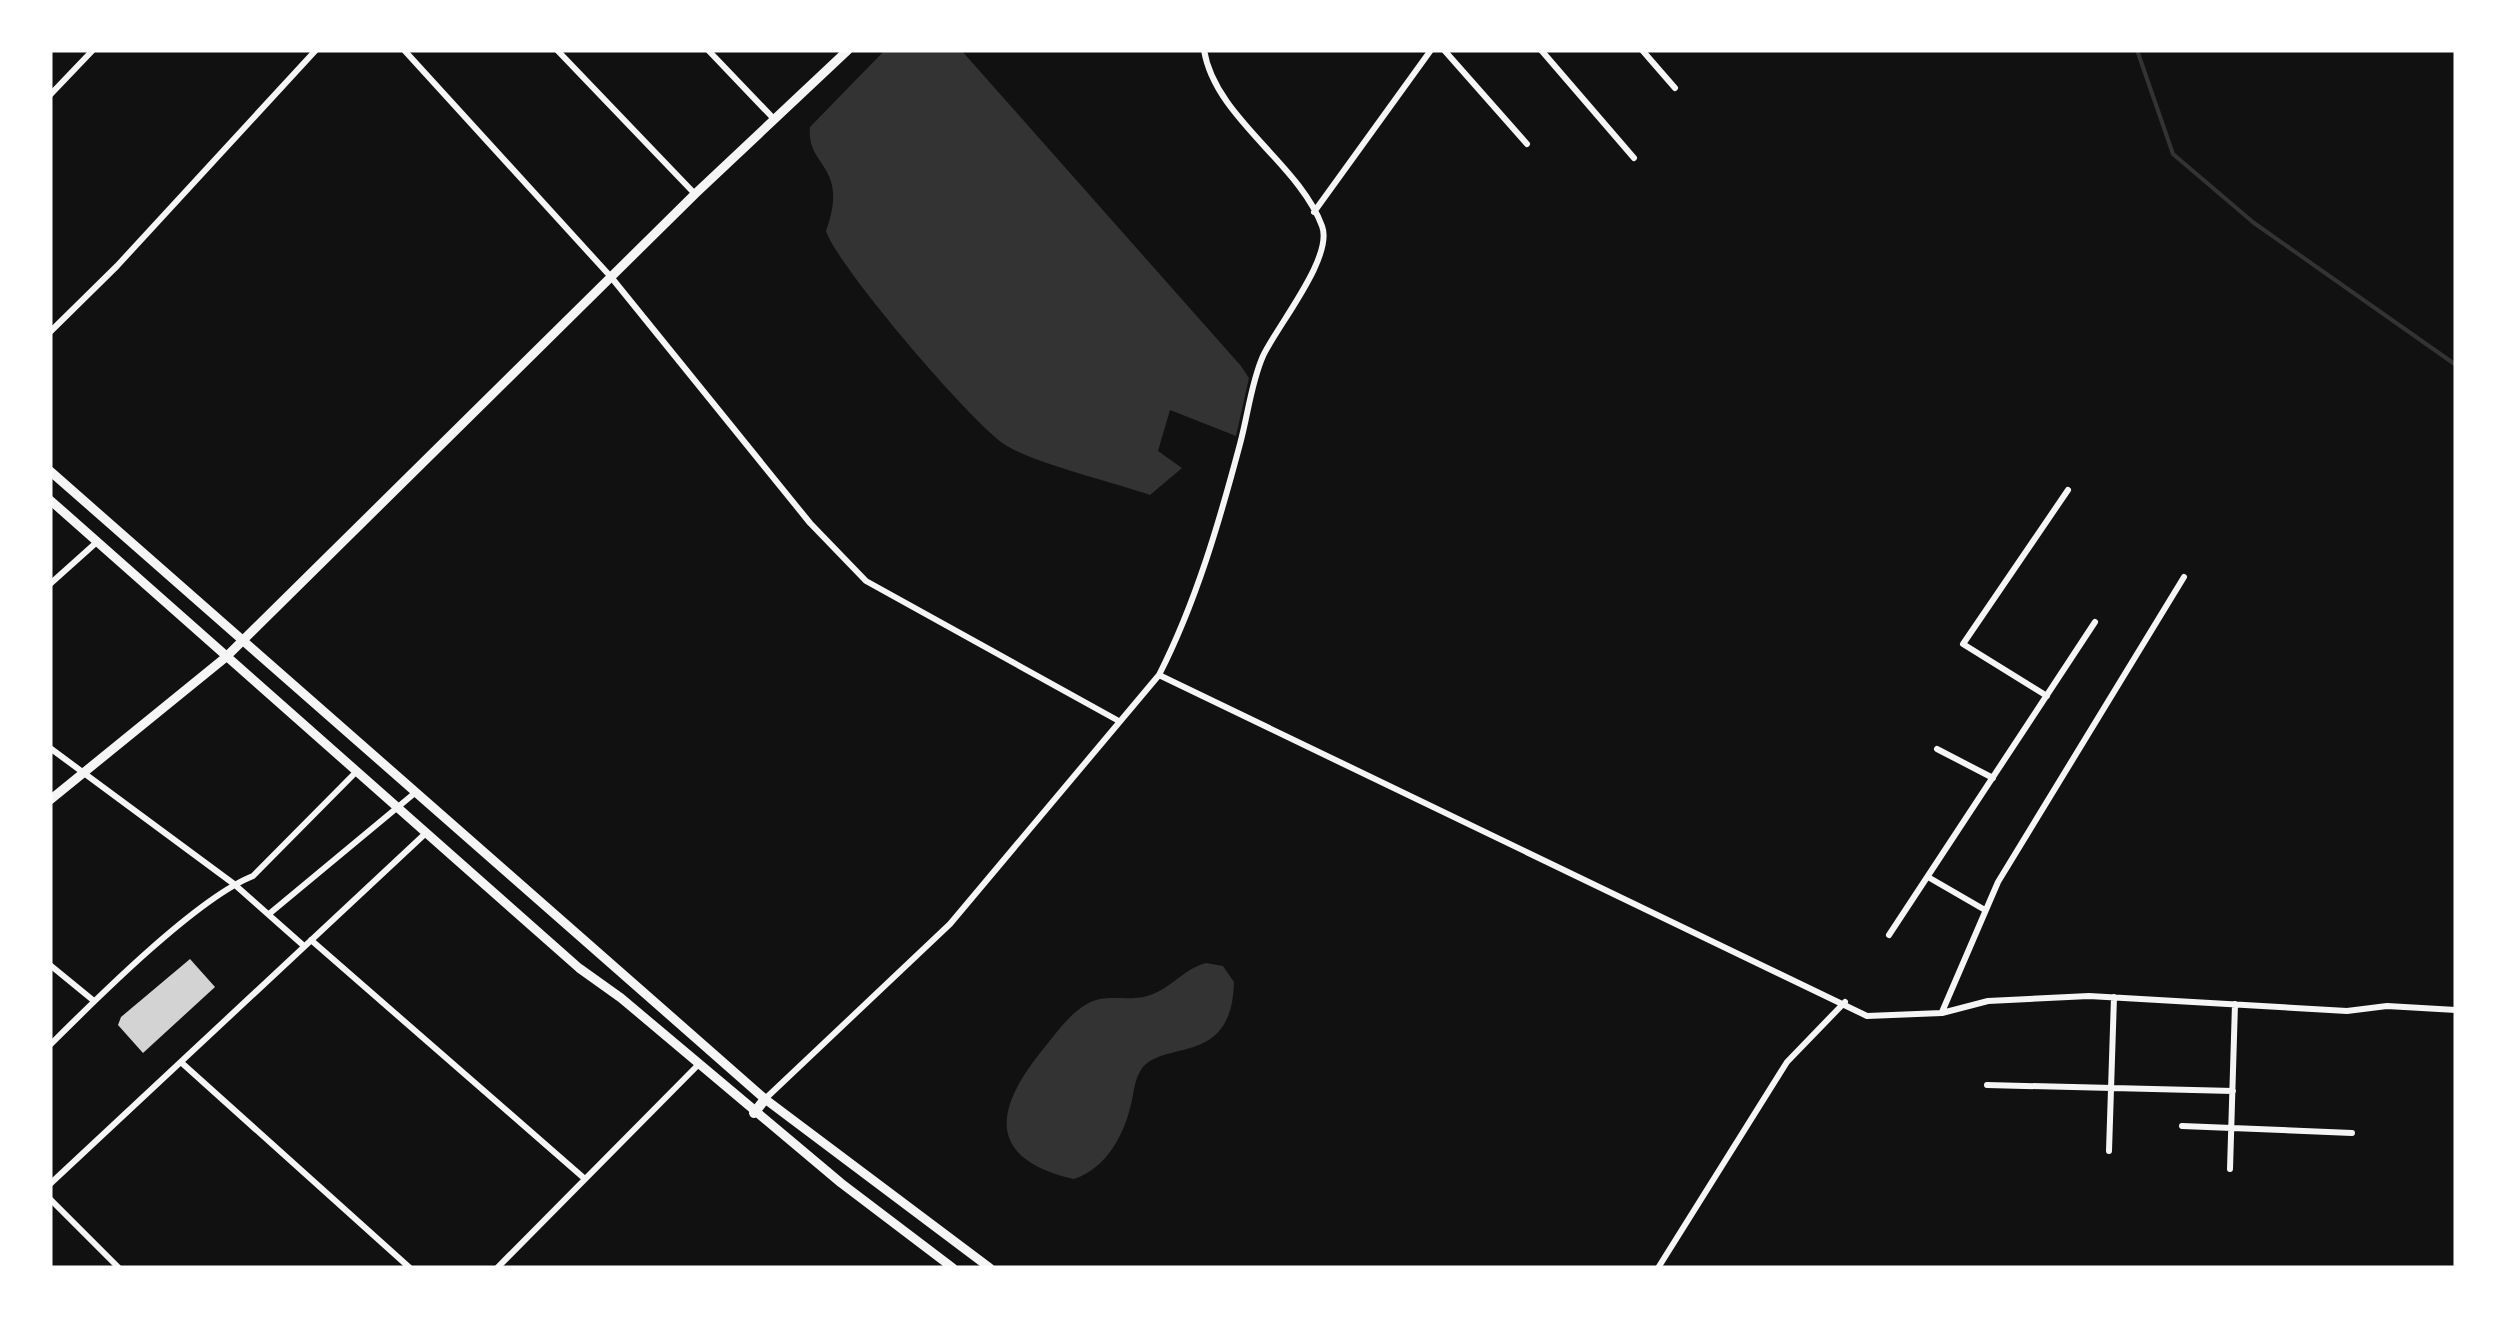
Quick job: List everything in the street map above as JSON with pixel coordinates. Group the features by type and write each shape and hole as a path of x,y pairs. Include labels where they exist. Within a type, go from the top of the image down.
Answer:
{"main road":[{"path":"50,800 226,656 695,194 848,50"},
{"path":"50,471 765,1099 990,1268"},
{"path":"50,500 400,805 579,968 621,998 754,1113 953,1268"},
{"path":"754,1113 765,1099"}],"street":[{"path":"50,94 92,50"},
{"path":"50,332 117,266 316,50"},
{"path":"404,50 612,278 810,522 866,582 1118,720"},
{"path":"557,50 695,194"},
{"path":"708,50 774,120"},
{"path":"765,1099 950,924 1159,675 1183,628 1218,520 1260,364 1323,246 1322,226 1314,212 1211,78 1204,50"},
{"path":"1314,212 1431,50"},
{"path":"1444,50 1526,144"},
{"path":"1542,50 1634,158"},
{"path":"1642,50 1675,88"},
{"path":"2046,696 1964,644 2068,490"},
{"path":"50,584 98,541"},
{"path":"1942,1012 2018,847 2184,577"},
{"path":"1889,935 2094,622"},
{"path":"1159,675 1871,1016 1942,1012 1988,1001 2114,997 2347,1011 2387,1006 2456,1010"},
{"path":"50,748 116,792 234,884 304,946"},
{"path":"1938,749 1993,778"},
{"path":"50,1045 94,1001 234,884 252,876 358,770"},
{"path":"270,914 416,792"},
{"path":"50,1184 183,1064 427,832"},
{"path":"1928,876 1986,910"},
{"path":"311,940 585,1179"},
{"path":"50,965 94,1001"},
{"path":"2109,1151 2114,997"},
{"path":"1658,1268 1787,1062 1845,1002"},
{"path":"2230,1169 2236,1004"},
{"path":"183,1064 410,1268"},
{"path":"497,1268 698,1065"},
{"path":"1987,1085 2233,1091"},
{"path":"2182,1126 2352,1134"},
{"path":"50,1199 119,1268"}],"shaded area":[{"path":"885,50 961,50 1241,366 1249,378 1236,436 1170,410 1158,451 1182,468 1150,495 1016,451 987,430 936,376 836,250 826,231 833,192 811,140 810,127"},
{"path":"1206,963 1223,966 1234,982 1222,1028 1209,1040 1164,1055 1141,1070 1125,1125 1105,1158 1074,1179 1024,1158 1012,1144 1007,1128 1008,1110 1028,1070 1064,1024 1094,1001 1147,996"}],"building":[{"path":"190,959 215,987 143,1053 118,1025 121,1017"}],"waterway":[{"path":"2137,50 2173,154 2254,223 2456,365"}]}
